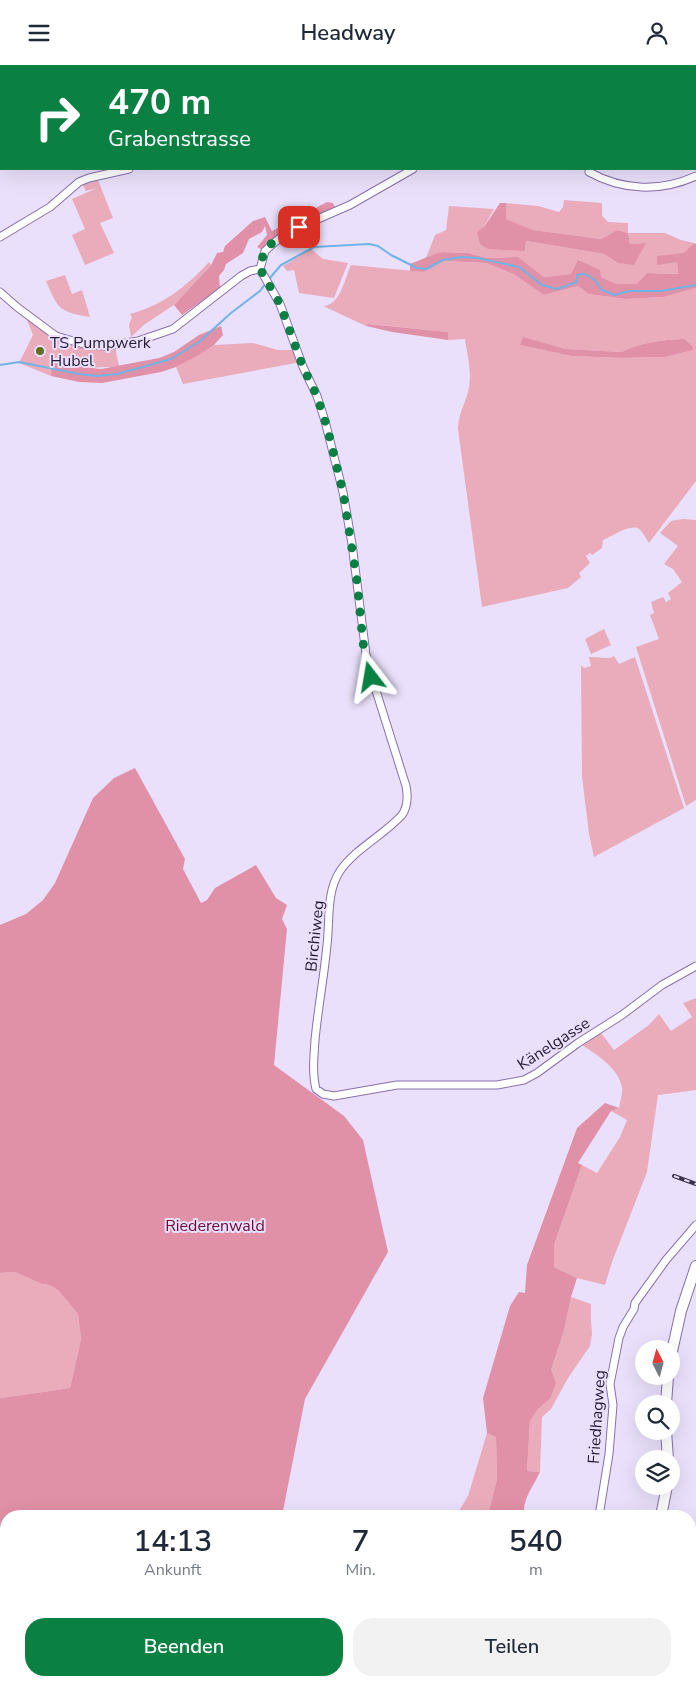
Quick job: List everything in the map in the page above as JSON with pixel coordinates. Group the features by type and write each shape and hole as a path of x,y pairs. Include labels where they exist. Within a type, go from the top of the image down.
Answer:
{"street":[{"path":"0,237 50,207 79,182 90,177 124,170"},
{"path":"0,292 56,336 87,345 113,345 138,341 173,329 241,276 250,271 260,269 265,251 288,232 350,205 411,170"},
{"path":"593,171 600,178 616,184 640,188 672,185 696,176"},
{"name":"Birchiweg","path":"260,269 280,304 303,367 317,396 337,465 352,544 367,662 406,786 407,800 405,811 392,825 355,855 336,878 330,902 327,945 314,1052 314,1081 318,1092"},
{"name":"Känelgasse","path":"318,1092 334,1095 397,1085 497,1085 524,1080 622,1015 662,985 696,966"},
{"name":"Friedhagweg","path":"600,1510 613,1405 610,1383 619,1338 634,1309 635,1303 666,1260 696,1225"},
{"path":"674,1340 679,1319 696,1266"},
{"path":"662,1510 665,1495"}],"shaded area":[{"path":"98,180 113,218 100,223 114,253 85,265 72,235 85,229 72,199 97,188 86,191 83,185"},
{"path":"564,200 602,203 602,216 608,222 628,223 628,233 617,230 601,239 532,230 506,219 506,203 538,206 559,212 563,207"},
{"path":"449,206 494,209 484,227 525,251 526,241 604,254 618,263 645,243 630,244 628,233 665,233 694,243 677,262 678,274 647,273 636,284 617,284 601,277 571,274 544,277 517,257 488,258 468,253 443,252 426,258 435,235 446,230"},
{"path":"311,249 323,259 348,263 334,298 299,293 294,270 287,271 283,266"},
{"path":"442,261 486,263 513,274 544,295 578,286 588,294 626,299 664,297 696,288 696,481 649,543 639,529 626,529 603,540 602,548 592,555 590,553 586,556 590,563 579,573 581,577 568,588 482,607 458,429 459,418 470,381 465,339 448,340 448,332 369,324 366,326 323,306 329,305 338,296 351,265 424,272","holes":["523,338 566,349 622,352 653,342 685,339 694,350 665,357 621,358 571,356 521,345"]},
{"path":"209,262 211,265 174,305 145,324 131,337 129,325 132,317 130,314 153,306 173,294"},
{"path":"65,275 72,294 82,290 90,317 66,311 61,308 54,298 46,281"},
{"path":"25,315 51,335 115,347 119,366 86,367 53,362 51,376 19,363 33,335"},
{"path":"253,343 278,350 297,350 301,362 183,384 176,367 214,345"},
{"path":"683,519 696,520 696,800 686,806 636,647 659,639 650,615 654,613 651,602 663,597 666,602 671,599 668,593 682,582 673,569 664,564 678,546 660,533 671,521"},
{"path":"604,629 611,645 591,654 585,639"},
{"path":"614,656 619,664 635,657 684,808 594,857 589,834 582,776 581,665 584,668 591,666 589,657 610,658"},
{"path":"696,998 696,1090 658,1095 647,1172 605,1285 577,1278 554,1267 554,1245 582,1165 597,1173 620,1137 627,1120 611,1111 619,1108 622,1095 620,1080 611,1067 579,1043 598,1029 614,1050 649,1025 659,1014 671,1031 692,1017 683,1003"},
{"path":"15,1272 58,1290 78,1314 81,1339 70,1388 0,1397 0,1273"},
{"path":"571,1297 591,1304 592,1334 590,1346 568,1378 551,1409 542,1417 540,1472 527,1471 530,1421 538,1409 550,1399 551,1370 564,1331"},
{"path":"487,1433 496,1436 497,1479 489,1510 460,1510 468,1496"}],"green space":[{"path":"327,202 333,203 338,214 311,224 309,220 263,250 257,247 267,235 265,226 262,232 249,239 243,253 226,264 219,276 220,288 182,315 174,305 211,265 217,253 223,252 225,246 253,221 265,217 272,231"},
{"path":"500,203 506,203 506,219 533,230 601,239 617,230 628,233 630,244 646,243 634,265 618,263 604,254 526,241 525,251 488,249 480,244 477,232 484,227"},
{"path":"694,243 696,244 696,288 664,297 626,299 588,294 578,286 544,295 513,274 486,263 443,261 424,272 410,271 410,264 435,254 443,252 468,253 488,258 518,257 544,277 571,274 578,260 600,270 601,277 617,284 636,284 647,273 678,274 677,262 657,265 657,256 684,253"},
{"path":"368,324 448,332 448,340 392,332 366,326"},
{"path":"221,326 223,335 214,345 176,367 161,372 102,383 79,382 51,376 52,362 101,369 159,358 174,352 199,335"},
{"path":"523,337 566,349 622,352 652,342 685,339 694,350 665,357 571,356 520,345"},
{"name":"Riederenwald","path":"135,768 185,859 183,869 201,903 207,900 215,888 256,865 276,898 287,905 282,919 287,929 274,1065 344,1116 363,1140 388,1252 305,1399 283,1510 0,1510 0,1397 70,1388 81,1339 78,1314 58,1290 15,1272 0,1273 0,925 26,914 43,900 55,883 93,798 114,778"},
{"path":"605,1103 619,1108 611,1111 578,1163 582,1165 554,1245 554,1267 577,1278 564,1331 551,1370 556,1383 550,1399 538,1409 530,1421 527,1471 540,1472 531,1488 524,1505 524,1510 489,1510 497,1479 496,1437 487,1433 483,1398 510,1306 519,1292 525,1293 527,1265 577,1128"}],"waterway":[{"path":"269,279 281,265 314,247 369,244 378,246 417,268 426,269 443,260 461,257 477,258 519,267 542,285 557,289 577,282 577,275 585,274 595,280 602,290 614,295 629,291 661,291 696,285"},
{"path":"0,365 19,362 97,376 117,374 171,359 199,342 231,313 260,291 266,283"}],"railway":[{"path":"674,1176 696,1184"}],"place":[{"name":"TS Pumpwerk Hubel","path":"40,351"}],"route":[{"path":"299,227 275,241 265,251 260,269 280,304 303,367 317,396 327,427 343,492 357,581 363,643 371,677"}]}
